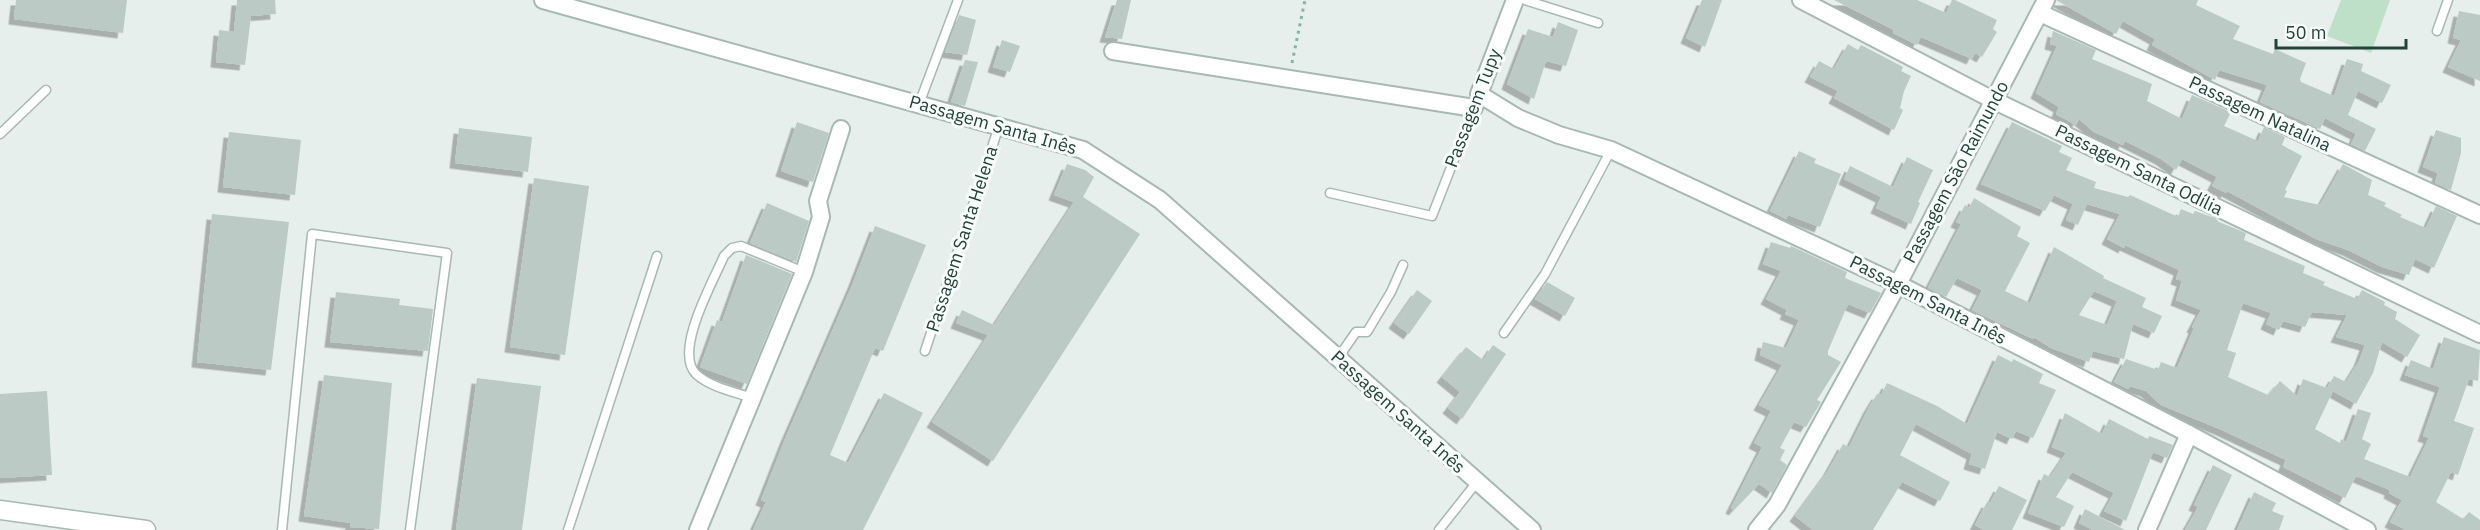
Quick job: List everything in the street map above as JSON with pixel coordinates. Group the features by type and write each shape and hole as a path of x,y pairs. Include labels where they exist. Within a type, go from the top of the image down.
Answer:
{"street":[{"name":"Passagem Santa Inês","path":"543,0 1083,150 1160,200 1532,530"},
{"name":"Passagem Tupy","path":"1476,101 1515,0"},
{"name":"Passagem Santa Odília","path":"1811,2 1993,100 2480,334"},
{"name":"Passagem São Raimundo","path":"1757,530 1778,505 1898,284 2043,6"},
{"name":"Passagem Natalina","path":"2043,6 2480,214"},
{"name":"Passagem Santa Inês","path":"1113,51 1289,79 1476,101 1559,135 1611,150 1898,284 2189,434 2367,530"},
{"path":"698,530 804,272 821,217 818,201 841,129"},
{"path":"2147,530 2189,434"},
{"path":"0,510 146,530"}],"lane":[{"path":"919,104 958,0"},
{"path":"1526,0 1598,23"},
{"path":"2437,31 2448,0"},
{"path":"0,134 46,90"},
{"name":"Passagem Tupy","path":"1330,193 1432,216 1476,101"},
{"name":"Passagem Santa Helena","path":"925,351 999,126"},
{"path":"1504,333 1545,274 1611,150"},
{"path":"282,530 312,234 447,253 410,530"},
{"path":"752,398 711,382 695,373 690,362 690,333 724,256 732,248 741,246 804,272"},
{"path":"568,530 657,256"},
{"path":"1338,358 1356,332 1367,332 1391,292 1403,265"},
{"path":"1439,530 1477,482"}],"path":[{"path":"1289,79 1305,0"}],"green space":[{"path":"2341,0 2390,0 2371,53 2327,36"}],"building":[{"path":"16,0 127,0 123,33 14,19"},
{"path":"237,0 275,0 276,14 251,16 245,65 216,62 219,30 234,32"},
{"path":"1117,0 1131,0 1122,39 1105,37"},
{"path":"1702,0 1722,0 1705,47 1686,38"},
{"path":"1834,0 1917,0 1946,13 1952,0 1955,0 1997,20 1993,29 1997,32 1982,57 1975,53 1972,59 1921,37 1917,45 1893,33 1894,30"},
{"path":"2056,0 2198,0 2196,5 2240,26 2233,39 2273,54 2275,49 2306,63 2301,82 2334,96 2347,59 2363,64 2361,71 2391,85 2382,103 2358,91 2348,115 2376,129 2365,151 2351,144 2356,134 2325,118 2320,129 2260,102 2267,85 2219,70 2215,80 2152,45 2155,39 2123,21 2116,34"},
{"path":"2459,11 2480,15 2480,81 2448,67 2461,40 2453,38"},
{"path":"959,15 976,20 967,55 945,52"},
{"path":"1558,22 1578,30 1566,66 1546,61 1534,99 1507,84 1528,29 1553,37"},
{"path":"2053,31 2096,50 2092,59 2152,84 2147,101 2182,119 2192,95 2231,112 2224,126 2258,141 2264,127 2285,137 2282,145 2302,156 2285,190 2287,191 2284,197 2320,205 2343,164 2372,180 2368,195 2386,203 2384,206 2402,215 2400,217 2426,228 2436,206 2457,216 2434,268 2415,259 2409,275 2382,267 2348,250 2316,239 2227,191 2226,193 2212,186 2217,177 2182,159 2176,170 2161,159 2125,141 2123,145 2094,132 2079,119 2076,125 2056,114 2059,107 2036,93 2057,46 2050,44"},
{"path":"1002,40 1020,46 1010,72 993,67"},
{"path":"1848,44 1858,50 1861,45 1903,67 1901,71 1911,76 1900,108 1903,110 1894,130 1834,98 1838,91 1810,77 1819,61 1834,69"},
{"path":"965,60 978,62 965,106 951,102"},
{"path":"797,122 829,133 813,182 781,171"},
{"path":"2012,122 2062,146 2059,152 2072,158 2066,170 2096,182 2094,188 2128,197 2130,195 2178,217 2181,209 2215,218 2219,222 2246,233 2244,240 2305,266 2303,273 2325,282 2323,285 2357,299 2362,290 2385,302 2384,305 2397,312 2395,319 2420,335 2407,357 2382,342 2373,373 2356,404 2333,391 2315,429 2340,443 2341,439 2346,442 2358,409 2371,413 2362,439 2371,444 2364,459 2410,477 2429,438 2423,436 2440,387 2405,375 2411,360 2433,369 2444,337 2480,350 2478,381 2469,379 2454,421 2474,428 2458,475 2451,472 2436,502 2463,519 2469,512 2480,520 2480,530 2406,530 2390,522 2402,500 2389,493 2390,490 2356,476 2345,498 2283,467 2286,460 2161,405 2146,391 2130,386 2128,389 2114,382 2126,359 2158,370 2161,362 2177,368 2194,328 2192,327 2201,310 2176,300 2182,281 2176,279 2179,270 2107,239 2120,214 2087,204 2078,225 2066,220 2073,204 2054,195 2045,211 1981,184","holes":["2243,303 2271,313 2266,324 2279,330 2283,321 2305,327 2312,312 2347,315 2336,337 2365,345 2359,361 2346,382 2334,376 2327,388 2303,379 2297,396 2280,381 2268,395 2228,377 2236,353 2227,350"]},
{"path":"459,128 532,137 528,172 455,163"},
{"path":"2436,130 2461,138 2461,153 2451,190 2435,183 2438,173 2423,167"},
{"path":"229,132 301,140 295,195 223,187"},
{"path":"1799,151 1816,159 1814,163 1841,174 1820,227 1788,215 1786,219 1770,211"},
{"path":"1907,157 1933,170 1918,202 1920,203 1911,224 1876,208 1881,197 1844,179 1850,166 1893,187"},
{"path":"1067,164 1085,170 1094,177 1083,197 1140,234 993,461 932,422 988,335 956,323 962,310 994,325 1074,202 1054,195"},
{"path":"534,178 589,186 565,355 510,347"},
{"path":"1974,198 2021,227 2017,236 2030,243 2005,291 2030,303 2054,247 2104,276 2103,278 2146,298 2142,307 2162,316 2154,333 2133,324 2124,359 2093,351 2089,362 2051,348 2034,337 2033,339 1972,310 1982,290 1957,278 1946,297 1928,288 1961,224 1956,222 1965,205 1969,208","holes":["2094,291 2117,301 2107,325 2079,315"]},
{"path":"767,203 809,221 796,262 750,243"},
{"path":"212,214 289,222 271,370 197,362"},
{"path":"875,226 926,245 883,351 875,348 830,455 848,463 884,393 923,413 863,530 753,530 766,502 761,500 785,439 853,283"},
{"path":"1771,242 1790,248 1791,246 1847,272 1845,278 1881,293 1870,313 1848,304 1828,351 1828,355 1841,362 1817,400 1821,402 1806,427 1794,422 1780,448 1785,450 1780,460 1787,465 1772,493 1759,484 1734,510 1731,508 1762,447 1754,443 1771,411 1759,405 1782,365 1760,355 1763,342 1786,348 1799,320 1785,314 1787,310 1766,299 1781,271 1763,264"},
{"path":"746,255 792,274 747,384 700,367 717,320 722,322"},
{"path":"1547,282 1575,298 1565,316 1535,299"},
{"path":"1417,290 1432,301 1409,334 1394,323"},
{"path":"336,292 400,299 399,305 433,309 428,351 330,342"},
{"path":"1493,345 1506,354 1462,419 1448,408 1460,392 1442,377 1466,347 1483,360"},
{"path":"1998,355 2012,362 2013,359 2043,374 2039,383 2056,390 2033,438 2016,431 2012,439 1997,432 1985,469 1969,464 1972,454 1916,424 1900,455 1950,482 1940,501 1902,482 1873,530 1813,530 1795,516 1828,471 1843,444 1849,447 1869,407 1877,394 1881,395 1887,383 1937,406 1967,424"},
{"path":"324,375 392,383 379,529 350,527 351,523 304,516"},
{"path":"477,378 541,386 522,530 456,530"},
{"path":"47,391 52,475 0,478 0,394"},
{"path":"2065,413 2102,434 2109,419 2148,439 2149,436 2173,445 2167,458 2153,452 2126,521 2104,511 2114,493 2072,472 2056,497 2074,506 2064,527 2028,513 2044,474 2050,477 2066,453 2052,447"},
{"path":"2213,465 2232,475 2206,530 2185,530 2198,507 2194,505"},
{"path":"1999,486 2027,500 2012,530 1984,530 1975,525 1987,502 1990,503"},
{"path":"2254,492 2276,503 2272,511 2284,516 2279,530 2237,530"},
{"path":"2085,509 2125,530 2093,530 2079,523"}]}
